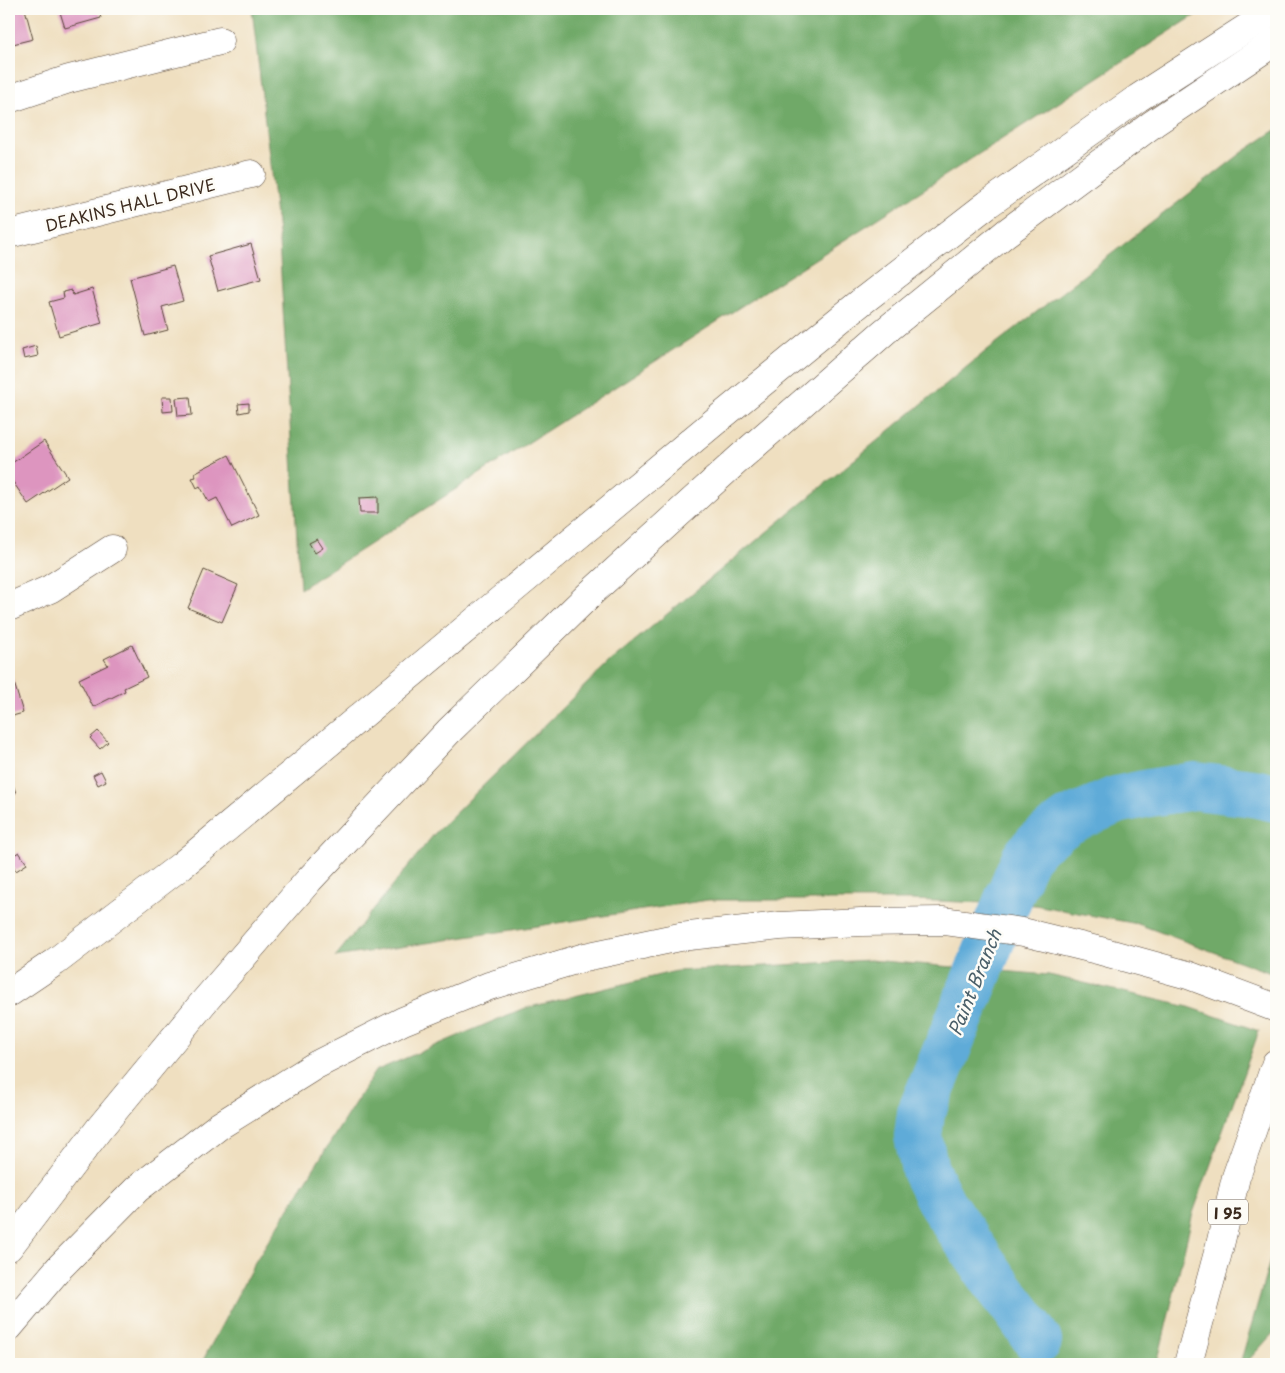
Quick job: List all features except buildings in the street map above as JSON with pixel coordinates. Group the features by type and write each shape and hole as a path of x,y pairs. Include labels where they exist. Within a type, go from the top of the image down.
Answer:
{"main road":[{"path":"9,993 55,962 182,865 718,419 860,304 988,204 1138,98 1276,9"},
{"path":"9,99 69,79 220,41"},
{"path":"9,1247 99,1129 203,1003 310,880 450,731 592,592 742,456 884,332 1006,233 1154,123 1276,41"},
{"name":"DEAKINS HALL DRIVE","path":"9,234 251,174"},
{"path":"9,607 50,589 112,549"},
{"path":"9,1328 60,1267 137,1189 219,1126 316,1065 403,1021 489,986 585,957 680,937 780,926 861,922 944,921 1023,932 1101,951 1188,975 1276,1008"},
{"name":"I 95","path":"1188,1364 1220,1246 1236,1176 1276,1064"}],"green space":[{"path":"252,9 1205,9 300,589 279,242"},
{"path":"1276,130 1276,975 1138,924 1035,905 911,900 708,900 335,957 435,833 609,662 986,351 1243,152"},
{"path":"870,960 1049,975 1189,1007 1259,1031 1193,1213 1157,1364 201,1364 255,1262 375,1071 522,1009 676,971"},
{"path":"1276,1240 1276,1330 1245,1364 1240,1364"}],"waterway":[{"name":"Paint Branch","path":"1038,1341 942,1204 925,1170 918,1136 921,1113 1020,870 1026,857 1038,843 1068,821 1116,800 1195,786 1253,793 1276,798"}]}
